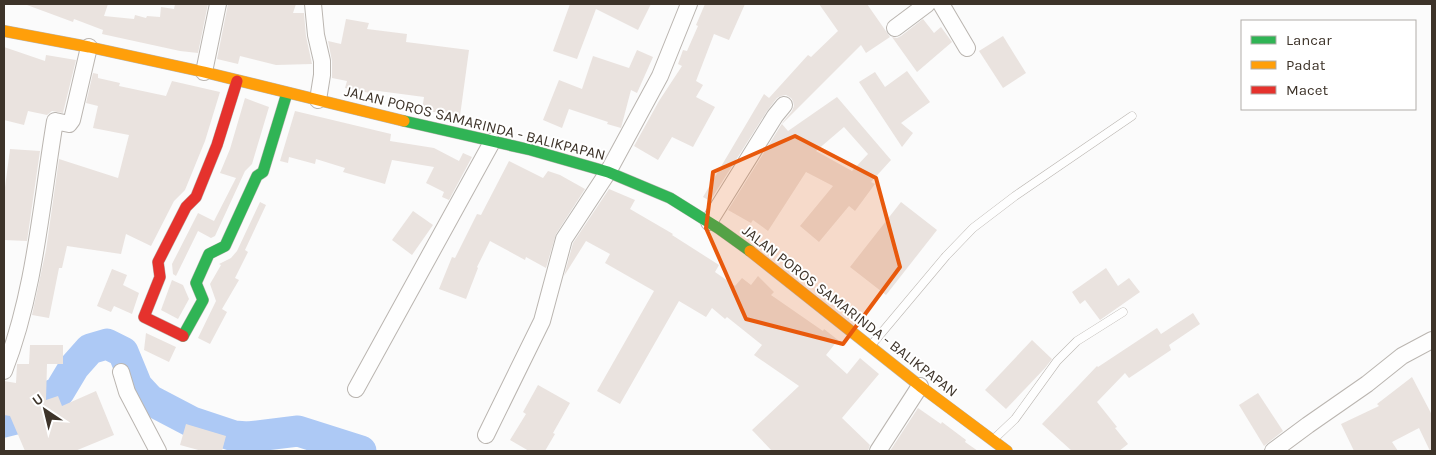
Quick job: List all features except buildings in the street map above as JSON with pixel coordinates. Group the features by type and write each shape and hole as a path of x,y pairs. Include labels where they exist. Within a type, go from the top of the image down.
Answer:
{"main road":[{"name":"JALAN POROS SAMARINDA - BALIKPAPAN","path":"4,30 204,72 531,150 608,172 670,198 709,222 766,263 920,386 1007,451"},
{"path":"237,81 217,145 196,197 186,206 158,262 160,277 144,317 184,336 203,300 196,283 209,254 225,246 257,176 263,172 288,93"}],"street":[{"path":"204,72 218,4"},
{"path":"312,4 322,61 318,100"},
{"path":"486,435 542,321 564,239 608,172 660,76 689,4"},
{"path":"895,28 927,4"},
{"path":"941,4 967,48"},
{"path":"6,361 19,326 33,259 55,122 69,124 72,120 89,47"},
{"path":"709,222 775,116 784,105"},
{"path":"356,388 492,142"},
{"path":"1272,451 1367,384 1402,356 1432,340"},
{"path":"121,372 127,392 158,451"},
{"path":"878,451 920,386"}],"lane":[{"path":"870,346 946,256 973,228 1015,196 1132,116"},
{"path":"993,440 1015,419 1057,360 1077,341 1123,312"}],"highlighted area":[{"path":"795,136 876,178 900,267 843,344 746,319 706,228 713,172"}],"waterway":[{"path":"4,422 16,419 32,404 59,392 74,367 90,349 107,344 123,352 137,386 150,400 192,422 234,436 248,437 298,431 361,451"}],"traffic: fast":[{"path":"183,336 203,300 196,283 209,254 225,246 257,176 263,172 287,93"},
{"path":"404,121 531,150 608,172 670,198 718,228 750,251"}],"traffic: slow":[{"path":"4,31 204,72 404,121"},
{"path":"750,251 920,386 1007,451"}],"traffic: jam":[{"path":"183,336 144,317 160,277 158,262 186,207 196,197 217,145 237,81"}]}
